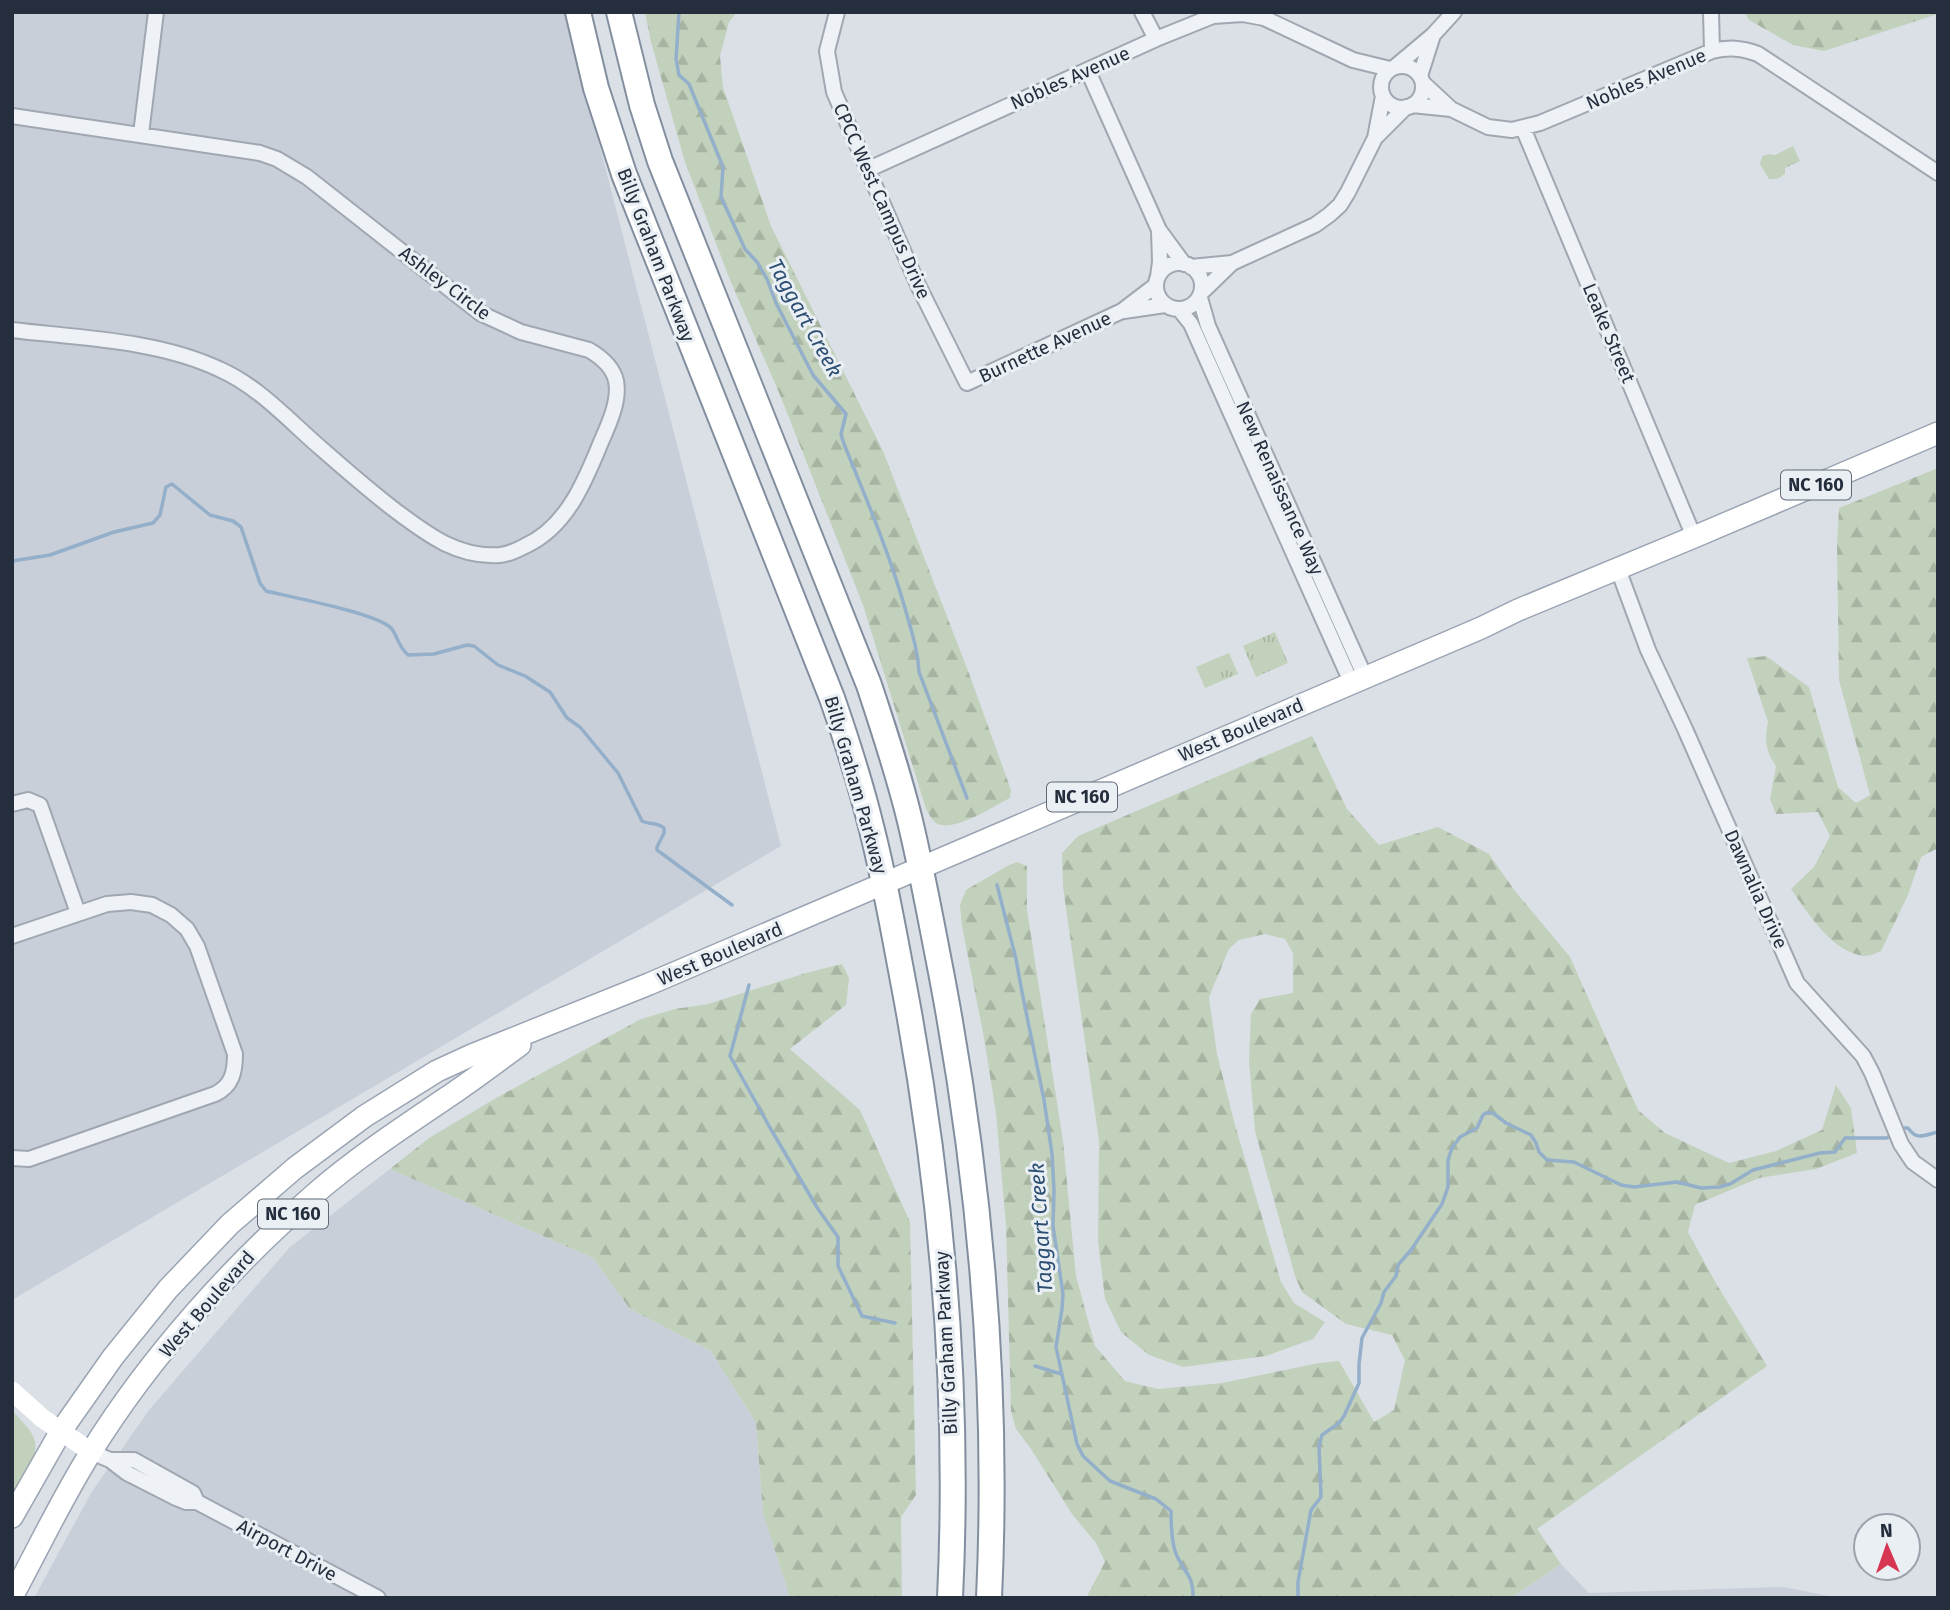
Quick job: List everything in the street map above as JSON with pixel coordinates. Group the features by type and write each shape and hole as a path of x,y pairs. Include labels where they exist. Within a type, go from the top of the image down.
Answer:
{"highway":[{"name":"Billy Graham Parkway","path":"578,12 596,88 624,174 832,698 872,829 909,1015 924,1107 943,1266 950,1385 950,1598"},
{"name":"Billy Graham Parkway","path":"618,12 642,105 660,161 869,685 891,751 920,866 961,1088 978,1222 990,1384 992,1478 989,1598"}],"main road":[{"name":"West Boulevard","path":"12,1517 61,1431 113,1357 168,1289 230,1224 295,1168 365,1116 437,1071 544,1028 1938,433"},
{"name":"West Boulevard","path":"12,1597 101,1456 140,1381 195,1314 264,1241 318,1191 385,1138 457,1091 544,1028"}],"street":[{"path":"141,134 156,12"},
{"name":"CPCC West Campus Drive","path":"837,12 827,51 834,92 918,285 967,383"},
{"path":"1142,12 1156,39"},
{"path":"1157,281 1162,271 1176,264 1188,266 1232,263 1315,225 1329,215 1348,192 1375,138 1382,92 1381,81 1433,35 1454,12"},
{"path":"1711,12 1712,51"},
{"name":"Nobles Avenue","path":"869,169 1156,39 1213,16 1246,14 1264,18 1353,60 1393,68"},
{"path":"1375,138 1421,96 1422,79 1433,35"},
{"name":"Nobles Avenue","path":"1422,79 1451,109 1488,127 1500,130 1523,128 1541,123 1712,51 1731,47 1758,54 1938,173"},
{"name":"Nobles Avenue","path":"1353,60 1382,92"},
{"path":"1393,68 1411,68 1422,79"},
{"path":"1088,71 1159,230 1201,279 1200,296"},
{"path":"1382,92 1393,106 1409,106"},
{"name":"Nobles Avenue","path":"1409,106 1451,109"},
{"name":"Ashley Circle","path":"12,116 260,153 277,159 307,177 480,313 521,332 589,350 597,355 616,379 616,400 592,463 574,500 548,531 510,553 481,555 459,550 431,537 385,502 266,400 221,369 197,359 137,345 12,330"},
{"name":"Leake Street","path":"1523,128 1695,537"},
{"path":"1159,230 1157,293 1172,307 1192,305 1232,263"},
{"name":"Burnette Avenue","path":"967,383 1122,311 1157,281"},
{"name":"New Renaissance Way","path":"1200,296 1206,321 1358,680"},
{"name":"Burnette Avenue","path":"1122,311 1172,307"},
{"name":"New Renaissance Way","path":"1172,307 1191,324 1358,680"},
{"name":"Dawnalia Drive","path":"1618,569 1648,650 1797,982 1863,1056 1901,1144 1913,1161 1938,1180"},
{"path":"12,804 27,800 40,805 78,914"},
{"path":"12,936 107,904 134,902 152,905 180,921 197,946 235,1054 232,1080 215,1094 29,1159 12,1158"},
{"name":"Airport Drive","path":"12,1391 61,1431 127,1473 176,1498 197,1502 378,1598"}],"shaded area":[{"path":"12,12 565,12 781,846 12,1300"},
{"path":"390,1169 593,1258 630,1309 711,1351 756,1423 763,1513 790,1598 34,1598 91,1493 149,1410 290,1247"},
{"path":"1561,1564 1589,1593 1784,1587 1838,1598 1511,1598"}],"green space":[{"path":"645,12 737,12 729,22 720,56 723,87 771,226 883,451 1011,790 1010,798 957,824 938,824 926,809 863,605 780,395 730,280 685,162"},
{"path":"1744,12 1938,14 1824,51 1793,45 1749,20"},
{"path":"1793,146 1800,161 1785,168 1785,174 1777,179 1769,179 1760,164 1762,156 1775,155"},
{"path":"1938,468 1938,848 1921,857 1908,895 1881,951 1865,956 1842,948 1832,940 1813,920 1791,889 1814,867 1830,836 1818,812 1776,814 1770,799 1776,766 1767,746 1768,722 1747,658 1766,656 1809,687 1838,787 1856,803 1870,795 1839,680 1839,508"},
{"path":"1275,632 1288,663 1256,677 1243,646"},
{"path":"1229,653 1238,674 1205,688 1196,667"},
{"path":"1312,736 1347,809 1379,845 1438,827 1489,854 1515,891 1570,957 1638,1110 1665,1133 1729,1163 1776,1151 1822,1130 1836,1085 1851,1108 1857,1153 1816,1169 1759,1178 1695,1205 1688,1232 1767,1366 1537,1529 1561,1564 1511,1598 1086,1598 1105,1562 1096,1543 1072,1514 1016,1429 1011,1411 1006,1225 996,1113 960,905 966,890 1007,866 1017,862 1027,866 1027,910 1063,1141 1076,1276 1095,1346 1125,1381 1158,1389 1222,1383 1339,1361 1374,1422 1394,1410 1405,1360 1392,1335 1346,1324 1302,1292 1295,1276 1255,1131 1249,1061 1251,1014 1260,999 1293,993 1293,953 1285,939 1265,934 1239,940 1229,949 1209,997 1217,1054 1281,1282 1294,1303 1325,1322 1313,1339 1266,1356 1183,1367 1149,1355 1121,1332 1105,1299 1098,1241 1099,1141 1063,887 1062,853 1078,836"},
{"path":"842,964 849,978 846,1005 790,1049 860,1110 910,1222 916,1495 901,1517 902,1598 790,1598 763,1513 756,1423 711,1351 630,1309 593,1258 390,1169 429,1138 641,1019 675,1009 708,1004"},
{"path":"12,1410 32,1433 35,1448 28,1471 12,1498"}],"waterway":[{"name":"Taggart Creek","path":"679,12 676,59 679,75 689,84 723,167 721,197 745,249 767,279 776,303 813,375 846,414 841,434 844,444 892,566 914,640 919,672 967,798"},
{"path":"12,561 50,555 114,532 153,523 160,515 166,487 172,484 210,515 233,521 241,527 260,583 266,591 351,611 382,622 391,628 408,655 434,654 467,645 474,646 498,665 525,676 550,692 567,718 580,727 618,773 642,821 664,828 657,850 732,905"},
{"name":"Taggart Creek","path":"997,885 1016,959 1052,1154 1053,1226 1063,1294 1056,1347 1077,1444 1083,1456 1110,1481 1156,1499 1171,1511 1174,1546 1192,1583 1193,1598"},
{"path":"749,985 730,1056 818,1209 838,1237 838,1266 862,1316 895,1323"},
{"path":"1298,1598 1298,1582 1311,1510 1321,1497 1319,1446 1322,1435 1344,1416 1359,1383 1362,1338 1384,1292 1396,1276 1398,1265 1442,1204 1448,1187 1448,1160 1452,1148 1460,1137 1477,1128 1483,1115 1493,1113 1506,1123 1531,1135 1539,1152 1547,1160 1574,1162 1621,1185 1634,1187 1677,1182 1701,1188 1719,1187 1730,1184 1753,1170 1820,1153 1835,1152 1845,1138 1887,1138 1892,1134"},
{"path":"1902,1128 1908,1128 1918,1136 1938,1132"},
{"path":"1035,1366 1061,1374"}]}
